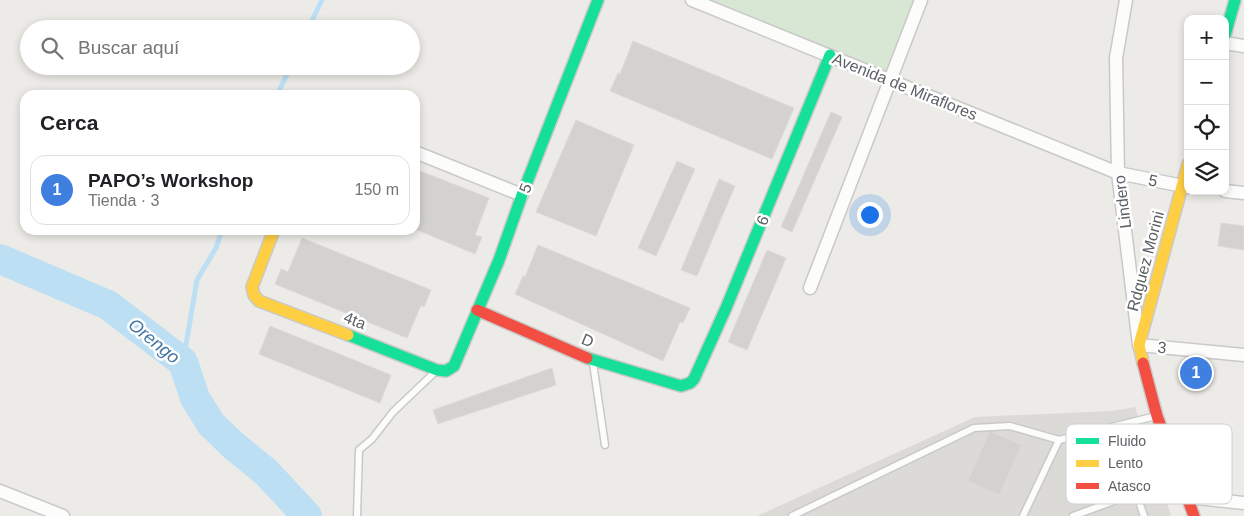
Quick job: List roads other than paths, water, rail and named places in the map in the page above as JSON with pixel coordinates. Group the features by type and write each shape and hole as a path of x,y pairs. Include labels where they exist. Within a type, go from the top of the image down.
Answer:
{"street":[{"name":"5","path":"441,371 454,366 515,218 522,195 598,0"},
{"name":"Avenida de Miraflores","path":"692,0 1118,173"},
{"path":"810,288 921,0"},
{"name":"Lindero","path":"1126,0 1116,58 1118,173 1139,345 1160,424"},
{"path":"1229,21 1235,0"},
{"path":"1229,44 1244,46"},
{"name":"6","path":"690,384 726,308 830,55"},
{"path":"420,154 522,195"},
{"name":"5","path":"1118,173 1184,186"},
{"name":"Rdguez Morini","path":"1139,345 1184,189"},
{"path":"1229,191 1244,193"},
{"name":"4ta","path":"272,235 252,287 254,295 259,301 441,371"},
{"name":"D","path":"477,310 592,360 681,386 690,384"},
{"name":"3","path":"1139,345 1244,356"},
{"path":"0,491 63,516"},
{"name":"Lindero","path":"1190,504 1194,516"}],"lane":[{"path":"592,360 605,445"},
{"path":"357,516 359,450 372,439 393,412 441,371"},
{"path":"1125,424 1157,416"},
{"path":"792,516 974,428 1010,426 1059,440 1066,438"},
{"path":"1023,516 1059,440"},
{"path":"1073,516 1106,504"},
{"path":"1140,504 1144,516"}],"waterway":[{"path":"312,20 322,0"},
{"path":"279,90 287,75"},
{"path":"183,362 197,280 216,248 220,235"},
{"name":"Orengo","path":"0,259 108,305 183,362 195,398 211,424 266,472 307,516"}],"place":[{"name":"PAPO’s Workshop","path":"1196,373"}]}
